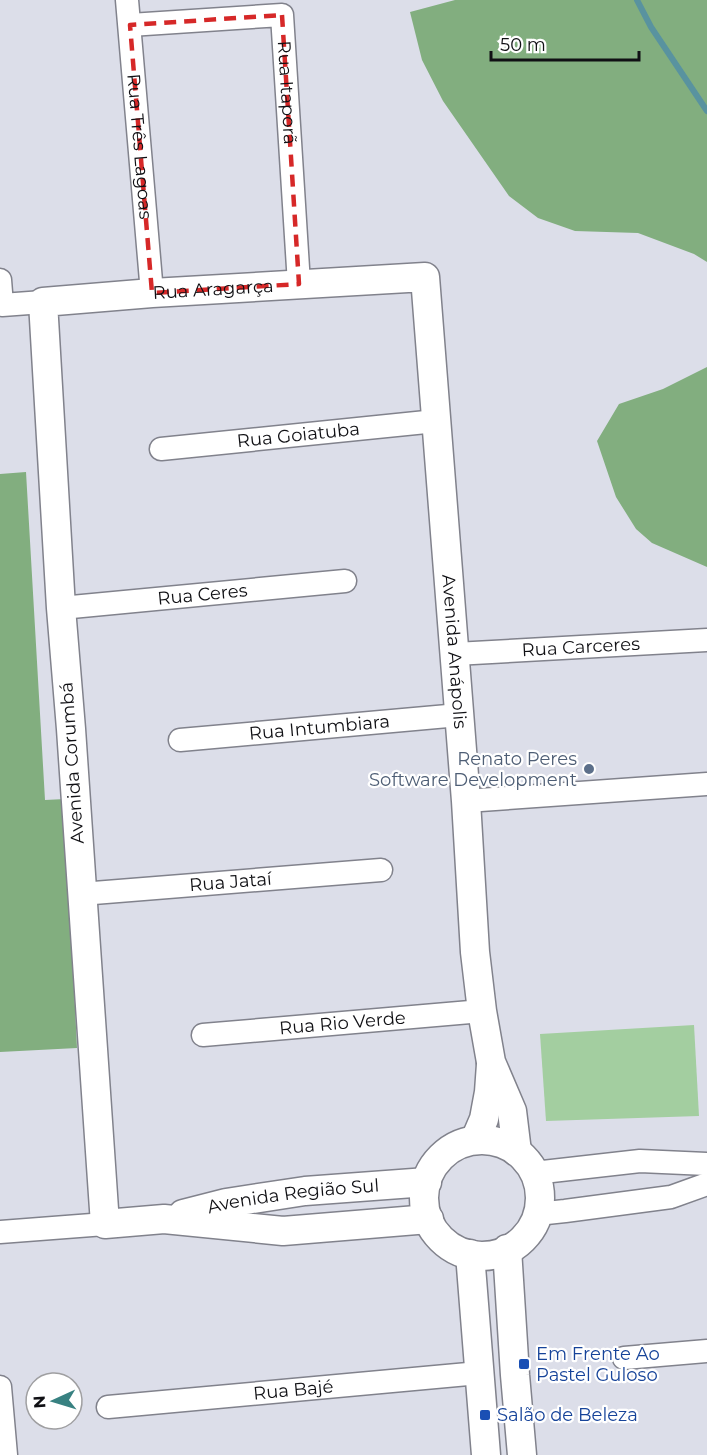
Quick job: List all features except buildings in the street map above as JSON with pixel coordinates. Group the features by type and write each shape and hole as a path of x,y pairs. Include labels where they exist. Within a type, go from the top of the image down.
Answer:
{"street":[{"name":"Rua Três Lagoas","path":"127,0 152,293"},
{"name":"Rua Itaporã","path":"130,25 282,15 299,284"},
{"name":"Rua Aragarça","path":"0,280 2,305 152,293 425,278"},
{"name":"Avenida Anápolis","path":"425,278 466,801 475,952 491,1062 512,1111 526,1163"},
{"name":"Avenida Corumbá","path":"43,302 60,608 71,729 105,1224"},
{"name":"Rua Goiatuba","path":"161,449 436,421"},
{"name":"Rua Ceres","path":"60,608 345,581"},
{"name":"Rua Carceres","path":"455,654 707,640"},
{"name":"Rua Intumbiara","path":"180,740 459,715"},
{"path":"466,801 707,784"},
{"name":"Rua Jataí","path":"81,894 381,870"},
{"name":"Rua Rio Verde","path":"202,1035 482,1011"},
{"name":"Avenida Anápolis","path":"475,1140 484,1119 491,1062"},
{"path":"475,1140 488,1140 500,1143 526,1163 540,1193 533,1225 518,1243 493,1254 470,1254 445,1242 435,1231 429,1219 425,1200 427,1182 434,1165 442,1156 458,1145 475,1140"},
{"path":"526,1163 640,1161 707,1164"},
{"name":"Avenida Região Sul","path":"0,1232 164,1219 226,1203 305,1191 427,1182"},
{"path":"537,1214 671,1197 707,1184"},
{"name":"Avenida Região Sul","path":"164,1219 284,1231 429,1219"},
{"path":"507,1249 522,1455"},
{"path":"470,1254 486,1455"},
{"path":"624,1358 707,1351"},
{"name":"Rua Bajé","path":"108,1407 479,1373"},
{"path":"0,1387 6,1455"}],"highlighted area":[{"path":"282,15 299,284 152,293 130,25"}],"green space":[{"path":"455,0 707,0 707,262 694,254 638,233 575,231 538,218 509,196 443,101 422,60 410,12"},
{"path":"707,367 707,567 652,543 636,529 616,497 597,441 619,404 663,389"},
{"path":"26,472 45,800 65,799 77,1048 0,1052 0,474"},
{"path":"694,1025 699,1116 546,1121 540,1034"}],"waterway":[{"path":"637,0 651,27 707,111"}],"place":[{"name":"Renato Peres Software Development","path":"589,769"},
{"name":"Em Frente Ao Pastel Guloso","path":"524,1364"},
{"name":"Salão de Beleza","path":"485,1415"}]}
